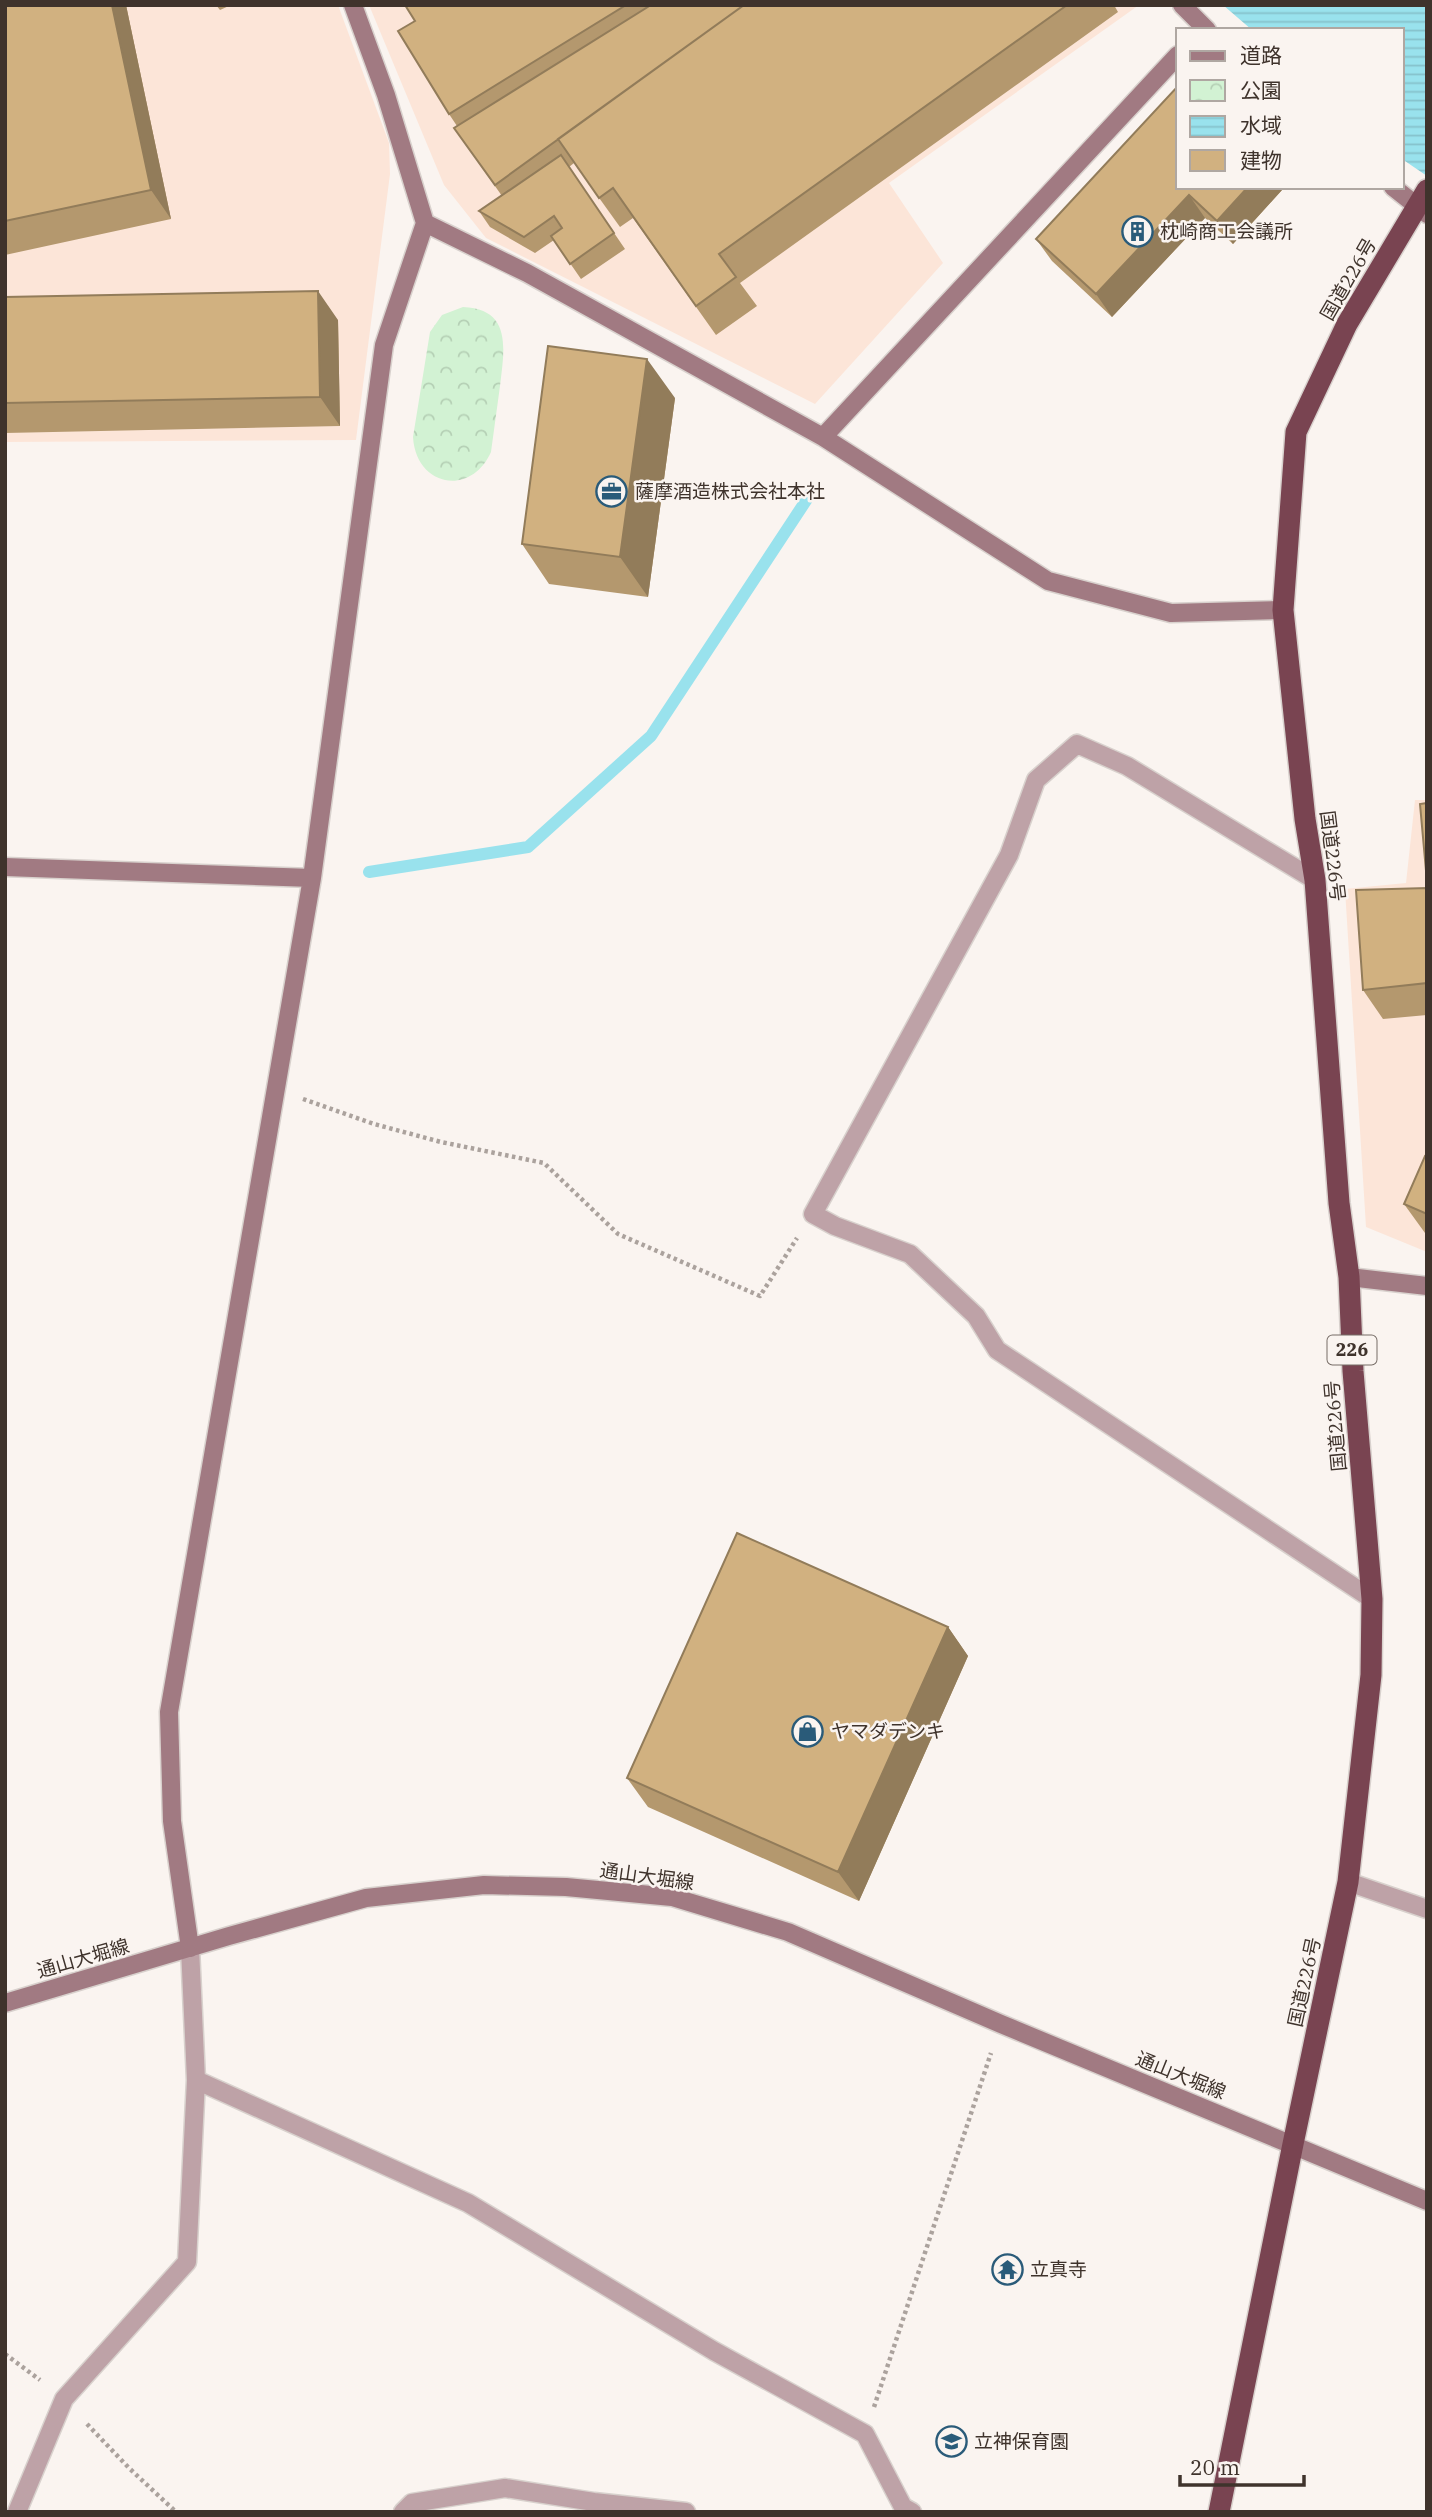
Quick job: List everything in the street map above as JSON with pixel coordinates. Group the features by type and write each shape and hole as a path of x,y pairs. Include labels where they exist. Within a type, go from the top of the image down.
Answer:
{"highway":[{"name":"国道226号","path":"1220,2512 1348,1882 1371,1675 1372,1599 1353,1371 1349,1277 1339,1203 1315,880 1305,819 1283,610 1296,432 1347,324 1423,204"}],"street":[{"path":"17,2512 64,2399 187,2262 196,2080 190,1948 172,1821 169,1712 312,878 384,345 425,223 386,95 354,5"},
{"path":"1182,5 1203,28"},
{"path":"824,437 1176,57"},
{"path":"1397,189 1423,204"},
{"path":"425,223 527,273 824,437 1048,581 1171,613 1283,610"},
{"path":"1315,880 1127,766 1077,744 1036,780 1009,856 813,1214 835,1226 910,1254 976,1316 997,1350 1372,1599"},
{"path":"5,867 312,878"},
{"path":"1349,1277 1427,1286"},
{"path":"1348,1882 1427,1909"},
{"name":"通山大堀線","path":"5,2003 366,1898 484,1885 566,1886 672,1897 788,1932 1001,2024 1427,2201"},
{"path":"196,2080 468,2203 714,2351 865,2434 901,2510"},
{"path":"402,2512 412,2503 505,2488 594,2502 686,2512"}],"path":[{"path":"276,1089 374,1124 441,1142 544,1163 618,1234 760,1296 813,1214"},
{"path":"865,2434 1001,2024"},
{"path":"5,2354 64,2399 129,2468 176,2512"}],"shaded area":[{"path":"5,5 338,5 389,143 390,174 356,440 5,442"},
{"path":"369,5 1139,5 889,183 943,263 815,404 486,238 444,185"},
{"path":"1415,800 1427,800 1427,1252 1366,1227 1345,889 1406,883"}],"green space":[{"path":"463,307 490,315 498,324 503,346 502,373 491,452 471,476 446,480 434,476 424,467 416,454 413,437 430,332 442,315"}],"water":[{"path":"1223,5 1427,5 1427,176 1404,160 1404,28 1250,28"}],"building":[{"path":"5,5 112,5 151,190 5,221"},
{"path":"405,5 626,5 449,114 398,31 415,21"},
{"path":"651,5 744,5 495,185 454,128"},
{"path":"744,5 1067,5 719,254 736,277 696,306 613,188 599,198 558,139"},
{"path":"1176,88 1176,189 1246,189 1217,221 1189,195 1096,294 1036,239"},
{"path":"561,155 614,233 570,264 551,236 562,228 554,216 524,237 479,211"},
{"path":"318,291 320,397 5,403 5,297"},
{"path":"548,346 647,359 620,557 522,544"},
{"path":"1427,803 1427,882 1420,804"},
{"path":"1427,888 1427,983 1363,990 1356,890"},
{"path":"1425,1156 1427,1157 1427,1214 1404,1204"},
{"name":"ヤマダデンキ","path":"737,1533 948,1627 838,1872 627,1778"}],"waterway":[{"path":"369,872 528,847 651,736 811,493"}],"place":[{"name":"枕崎商工会議所","path":"1137,231"},
{"name":"薩摩酒造株式会社本社","path":"612,491"},
{"name":"ヤマダデンキ","path":"808,1731"},
{"name":"立真寺","path":"1007,2269"},
{"name":"立神保育園","path":"951,2441"}]}
